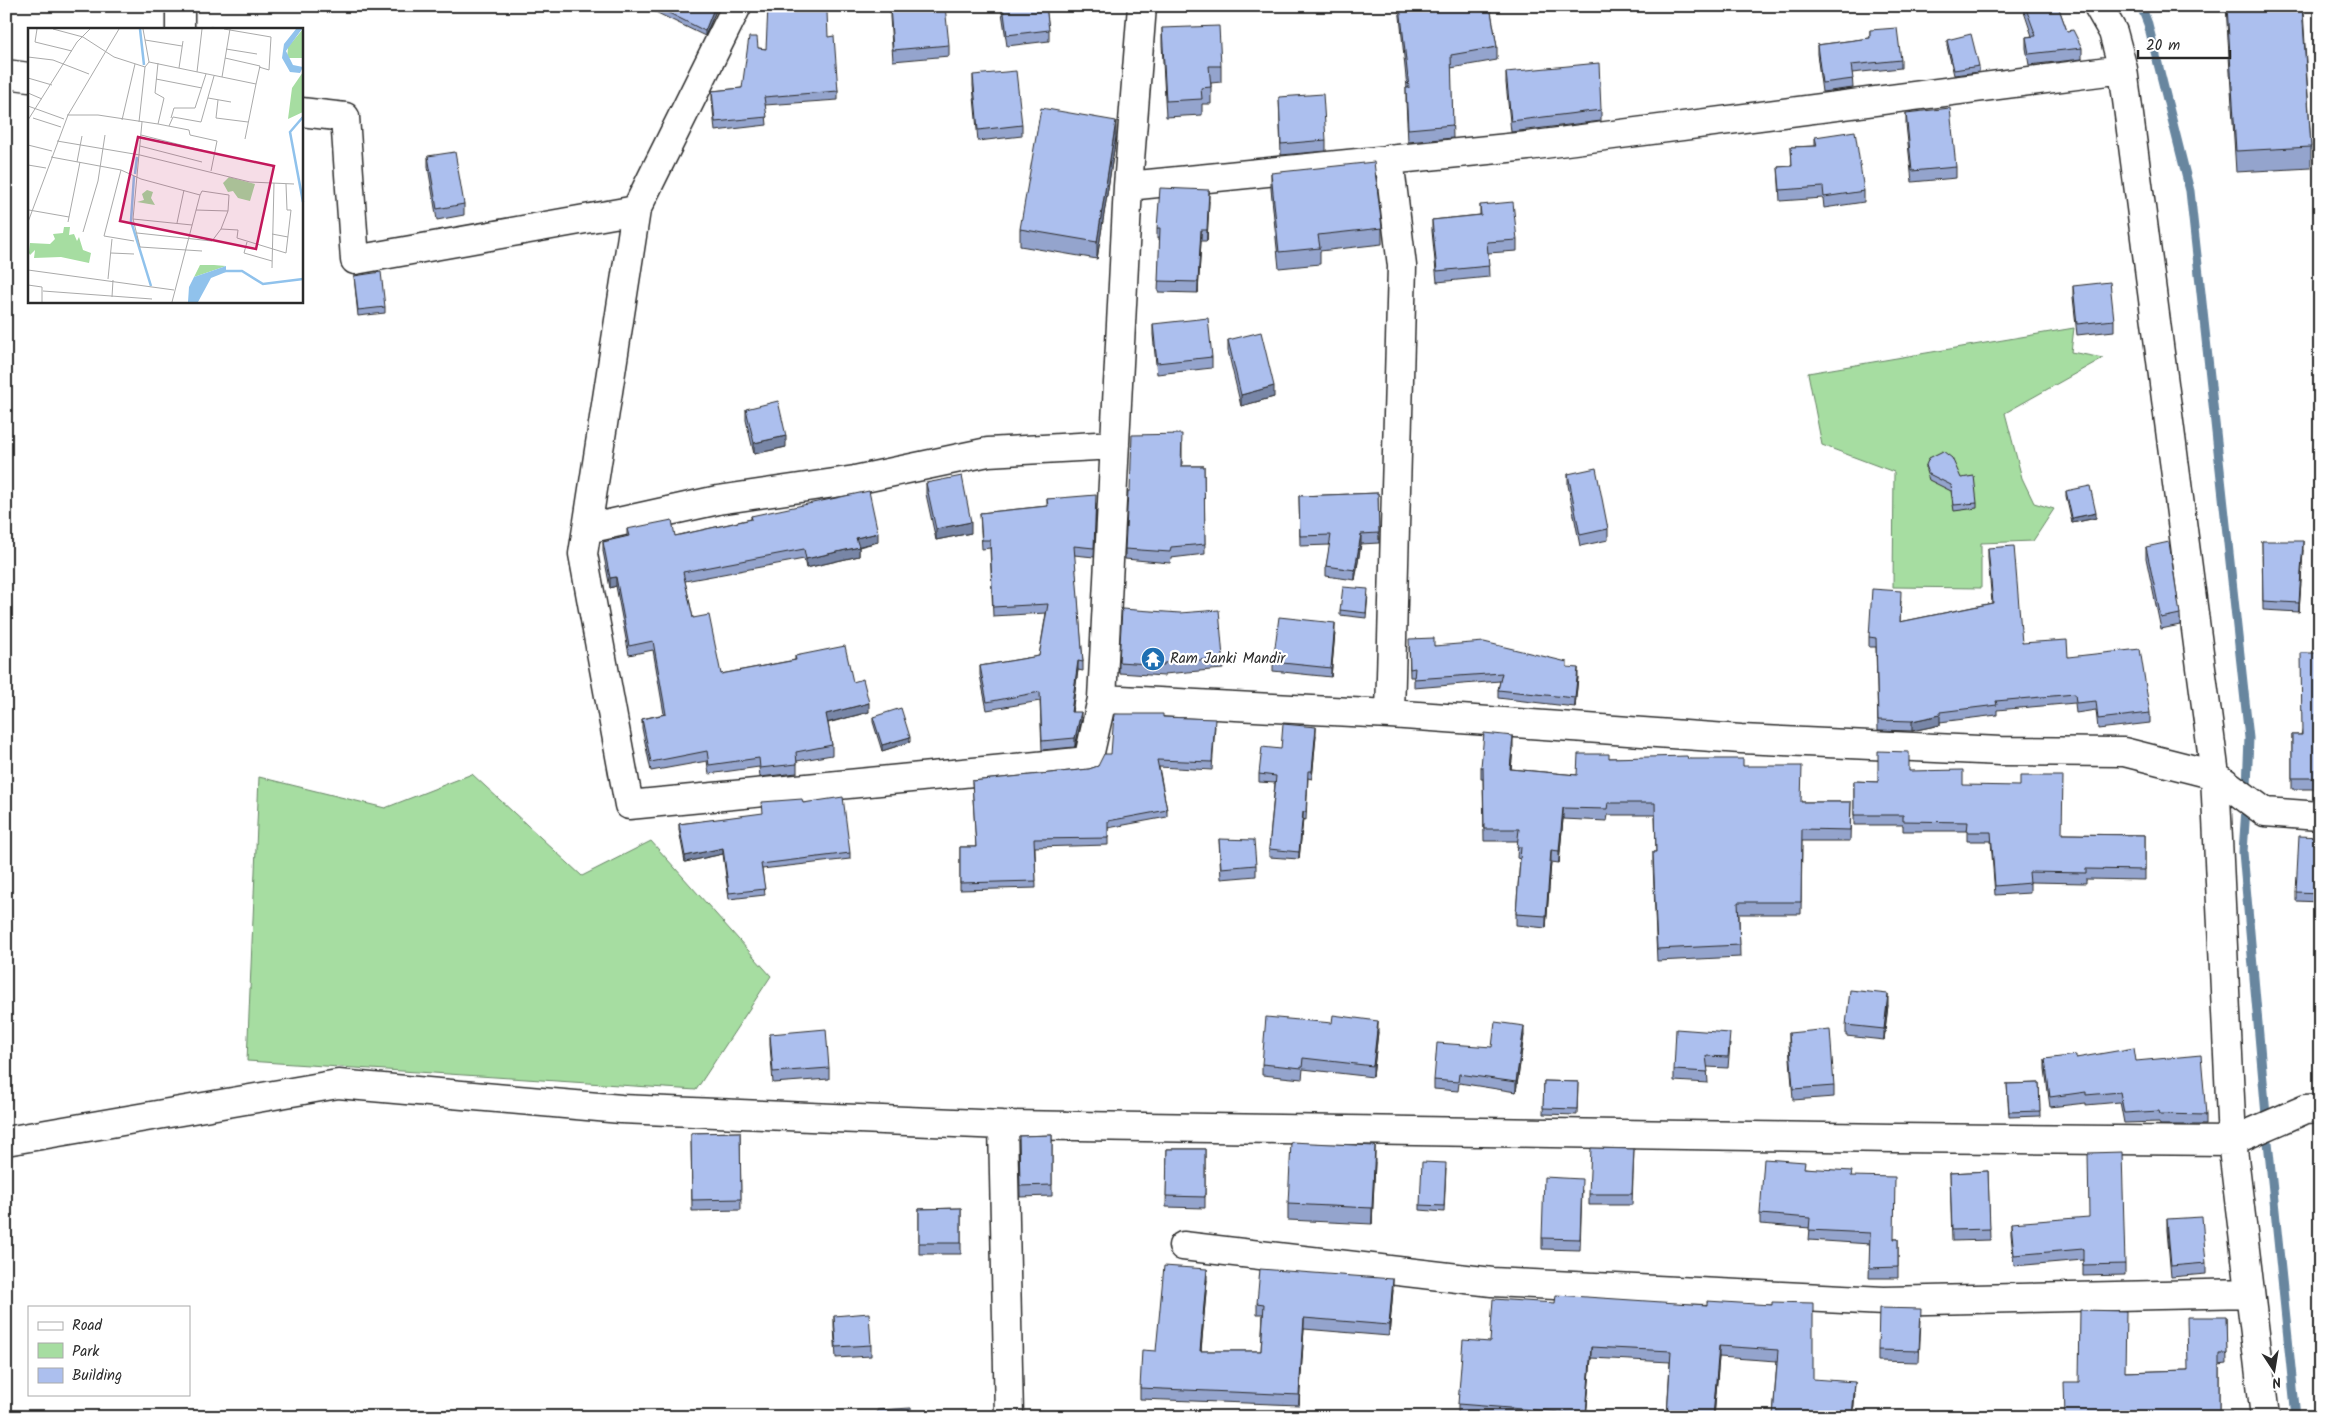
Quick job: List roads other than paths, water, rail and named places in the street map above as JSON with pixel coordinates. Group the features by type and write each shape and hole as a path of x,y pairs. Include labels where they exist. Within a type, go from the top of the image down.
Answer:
{"street":[{"path":"180,6 180,28"},
{"path":"737,6 636,210 587,529 584,554 629,805 1088,761 1102,699 1128,186 1142,6"},
{"path":"2098,6 2113,32 2123,69 2214,775 2232,1142 2265,1417"},
{"path":"1128,186 1528,146 2123,69"},
{"path":"6,74 28,77"},
{"path":"302,112 345,117 355,260 636,210"},
{"path":"1389,159 1402,266 1390,714"},
{"path":"587,529 718,500 855,480 988,452 1115,445"},
{"path":"1102,699 1390,714 1741,740 2001,750 2124,752 2214,775 2266,812 2320,816"},
{"path":"6,1141 338,1084 621,1109 1003,1125 2232,1142 2306,1109 2320,1108"},
{"path":"1003,1125 1009,1417"},
{"path":"1183,1246 1492,1282 1884,1301 2250,1294"}],"waterway":[{"path":"2141,6 2148,24 2190,191 2249,738 2247,787"},
{"path":"2246,808 2243,852 2266,1115"},
{"path":"2267,1132 2296,1417"}],"place":[{"name":"Ram Janki Mandir","path":"1153,659"}]}
